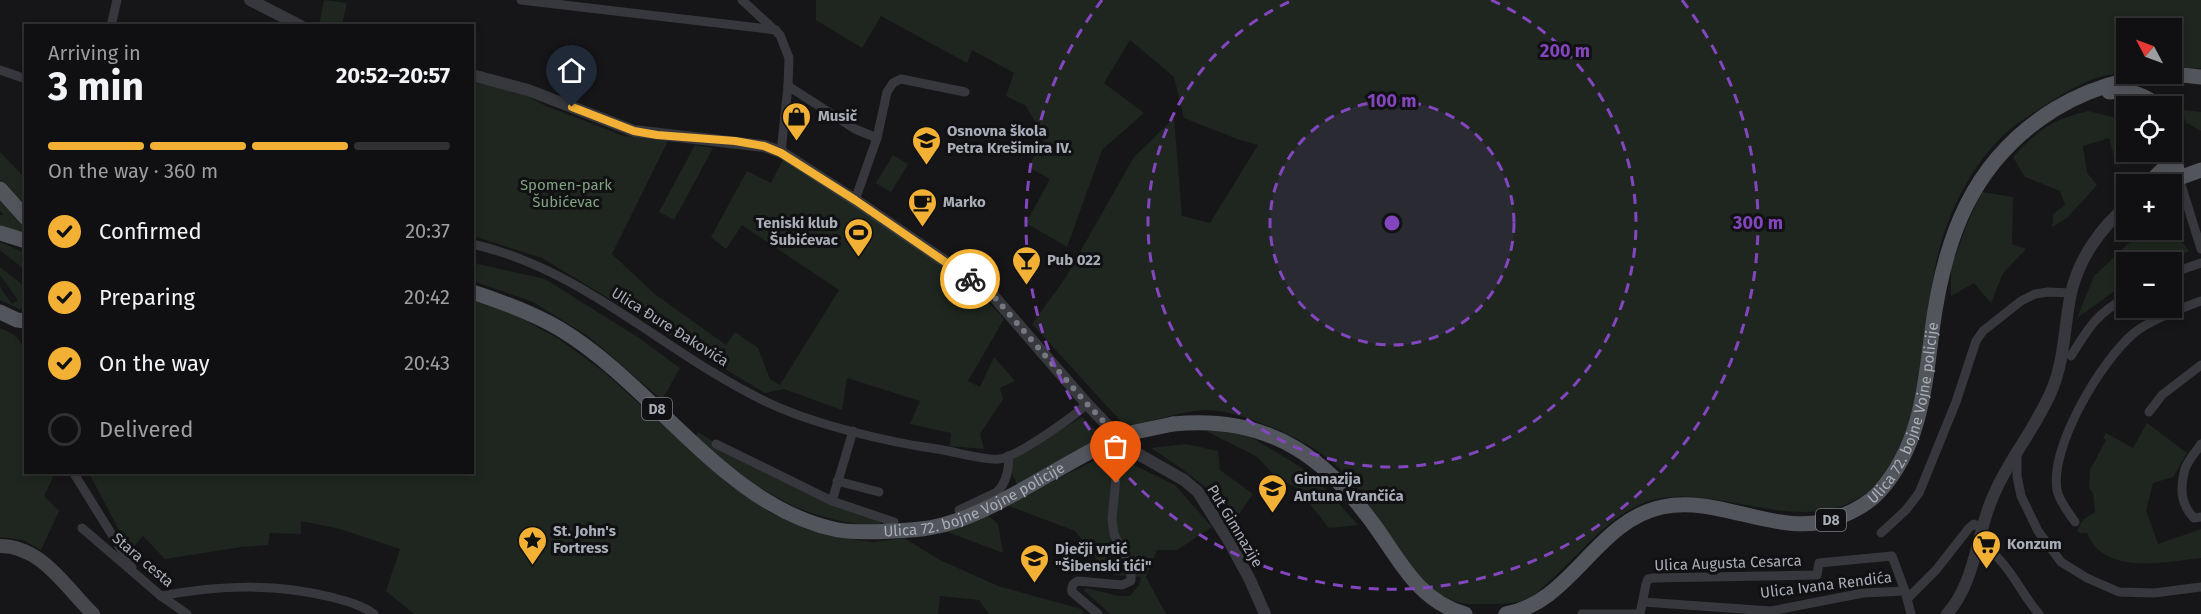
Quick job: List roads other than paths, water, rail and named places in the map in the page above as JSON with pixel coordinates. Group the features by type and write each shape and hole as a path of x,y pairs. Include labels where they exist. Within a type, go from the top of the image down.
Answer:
{"main road":[{"name":"Ulica 72. bojne Vojne policije","path":"1506,614 1533,605 1551,593 1614,531 1634,517 1648,511 1671,505 1686,505 1715,508 1769,521 1805,525 1836,519 1867,503 1892,476 1905,456 1915,429 1922,401 1944,261 1954,231 1983,174 2009,143 2047,114 2083,95 2111,84 2142,78 2171,75 2201,77"},
{"path":"2083,95 2091,96 2122,90 2143,96"},
{"path":"2182,177 2201,170"},
{"path":"0,189 24,216"},
{"path":"0,233 24,242"},
{"name":"Ulica 72. bojne Vojne policije","path":"474,293 507,303 562,330 603,360 729,473 772,506 802,519 838,530 877,532 919,530 939,526 998,501 1093,450 1135,432 1173,424 1208,422 1244,427 1276,438 1314,460 1340,483 1364,510 1412,581 1438,602 1465,614"},
{"path":"0,312 24,322"},
{"path":"0,546 20,548 45,563 93,614"}],"street":[{"path":"111,24 117,0"},
{"path":"250,0 297,24"},
{"path":"521,0 776,30"},
{"path":"742,0 780,34 789,58 781,153"},
{"path":"0,70 24,78"},
{"name":"Put Gimnazije","path":"474,76 528,90 634,131 764,146 781,153 855,200 990,292 1087,404 1131,450 1184,480 1198,492 1229,541 1265,614"},
{"path":"855,200 877,138 887,92 893,83 901,79 965,92"},
{"path":"788,86 855,129 877,138"},
{"path":"2182,188 2201,249"},
{"path":"1947,614 1960,596 1997,488 2052,391 2063,352 2071,293 2079,270 2093,243 2116,218"},
{"name":"Ulica Đure Đakovića","path":"474,245 546,268 771,404 853,431 912,446 994,459 1008,456 1060,426 1087,404"},
{"path":"2182,270 2201,263"},
{"path":"1881,533 1906,510 1919,493 1956,402 1976,341 1983,331 2021,301 2035,294 2071,293"},
{"path":"2075,522 2057,493 2055,474 2059,456 2082,401 2109,360 2136,332 2201,301"},
{"path":"2071,356 2091,323 2116,304"},
{"path":"2150,412 2162,395 2201,365"},
{"path":"831,501 853,431"},
{"path":"716,444 831,501 894,522"},
{"path":"2201,444 2186,467 2182,501 2185,509 2194,518 2201,517"},
{"path":"1098,614 1072,592 1071,588 1073,583 1078,581 1122,585 1131,581 1131,570 1114,534 1112,519 1117,468 1131,450"},
{"path":"2017,455 2017,476 2021,496 2038,531 2061,561 2087,578 2119,592 2154,593 2201,587"},
{"path":"959,510 1002,488 1008,471 1008,456"},
{"path":"74,474 133,571"},
{"path":"837,481 879,492"},
{"name":"Ulica Ivana Rendića","path":"1643,602 1770,611 1863,593 1906,595 1936,570 1969,528 1974,524 1982,528"},
{"name":"Stara cesta","path":"82,528 161,596 187,614"},
{"path":"1982,528 1994,554 2009,571 2039,614"},
{"path":"1972,560 1979,556 1994,554"},
{"name":"Ulica Augusta Cesarca","path":"1643,602 1648,579 1653,578 1817,575 1819,563 1892,556 1906,595"},
{"path":"161,596 237,587 269,586 347,601 374,614"},
{"path":"1906,595 1911,614"},
{"path":"1582,614 1640,614 1643,602"}],"place":[{"name":"Musič","path":"797,142"},
{"name":"Osnovna škola Petra Krešimira IV.","path":"926,166"},
{"name":"Marko","path":"922,228"},
{"name":"Teniski klub Šubićevac","path":"859,258"},
{"name":"Pub 022","path":"1026,286"},
{"name":"Gimnazija Antuna Vrančića","path":"1273,514"},
{"name":"St. John's Fortress","path":"532,566"},
{"name":"Konzum","path":"1986,570"},
{"name":"Dječji vrtić \"Šibenski tići\"","path":"1034,584"}],"park label":[{"name":"Spomen-park Šubićevac","path":"566,194"}]}
